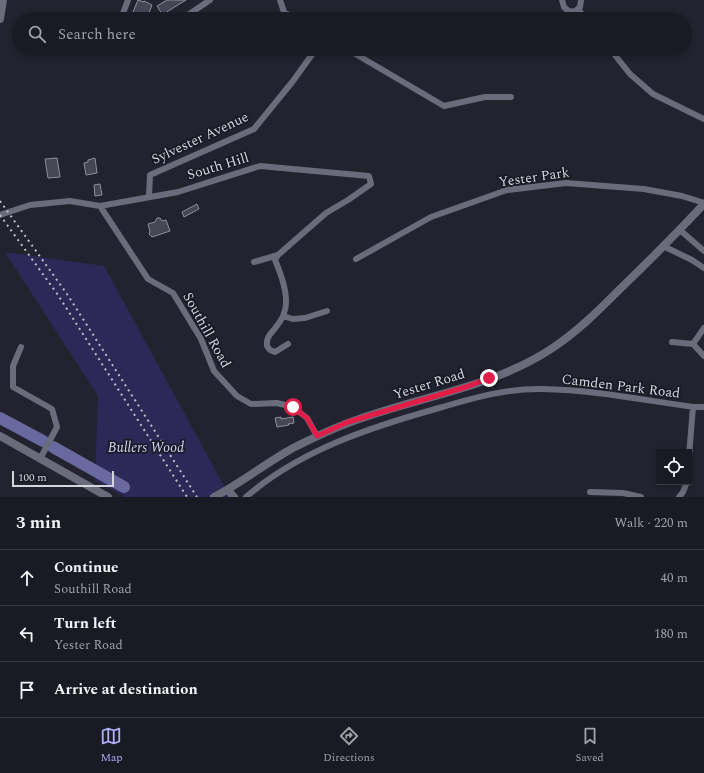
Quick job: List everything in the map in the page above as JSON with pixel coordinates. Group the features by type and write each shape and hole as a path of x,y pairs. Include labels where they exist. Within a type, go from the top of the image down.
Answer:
{"street":[{"path":"0,19 3,0"},
{"path":"124,12 128,0"},
{"path":"192,12 210,0"},
{"path":"280,0 284,12"},
{"path":"562,0 562,4 566,10 572,12 578,9 581,4 581,0"},
{"name":"Sylvester Avenue","path":"149,196 150,175 254,130 311,56"},
{"path":"359,56 444,106 485,97 511,97"},
{"path":"616,56 630,74 653,94 704,118"},
{"name":"South Hill","path":"100,206 178,192 260,166 369,176 371,184 326,213 278,255"},
{"name":"Yester Park","path":"356,259 431,217 507,190 566,182 644,189 682,196 704,203"},
{"path":"0,215 30,205 70,201 100,206"},
{"name":"Yester Road","path":"214,497 228,490 293,448 317,436 354,420 466,387 531,360 552,349 592,317 680,230 704,203"},
{"name":"Southill Road","path":"100,206 148,279 173,293 201,339 214,371 237,396 251,404 277,403 293,407 307,418 317,436"},
{"path":"680,230 704,251"},
{"path":"664,246 692,260 704,268"},
{"path":"254,262 278,255"},
{"path":"278,255 275,260 284,286 286,302 283,316 275,329 268,335 267,346 270,350 275,352 288,344"},
{"path":"283,316 293,319 305,318 327,310"},
{"path":"693,344 704,328"},
{"path":"672,342 693,344 704,356"},
{"path":"21,348 13,366 13,387 52,409 56,427 40,459"},
{"name":"Camden Park Road","path":"246,497 274,475 300,460 361,432 413,415 496,393 541,389 587,391 693,407 704,407"},
{"path":"690,449 693,407"},
{"path":"0,436 108,497"},
{"path":"679,497 686,485"},
{"path":"228,490 234,497"},
{"path":"590,492 623,493 641,497"}],"green space":[{"name":"Bullers Wood","path":"5,252 104,266 230,497 126,497 95,481 98,396"}],"building":[{"path":"138,0 152,5 149,12 133,12"},
{"path":"167,0 186,0 167,12 161,12 157,6"},
{"path":"57,158 60,177 48,178 45,159"},
{"path":"95,158 97,173 86,175 84,163"},
{"path":"100,184 102,195 95,196 94,185"},
{"path":"197,204 199,209 184,217 182,212"},
{"path":"157,218 160,218 162,221 166,220 170,231 152,237 149,234 150,231 148,224 155,222"},
{"path":"281,417 281,419 293,417 294,423 277,427 275,418"}],"waterway":[{"path":"0,418 43,441"},
{"path":"53,447 124,487"}],"railway":[{"path":"0,201 67,294 197,497"},
{"path":"0,215 58,295 187,497"}],"route":[{"path":"293,407 307,418 317,436 348,422 466,387 489,378"}]}
